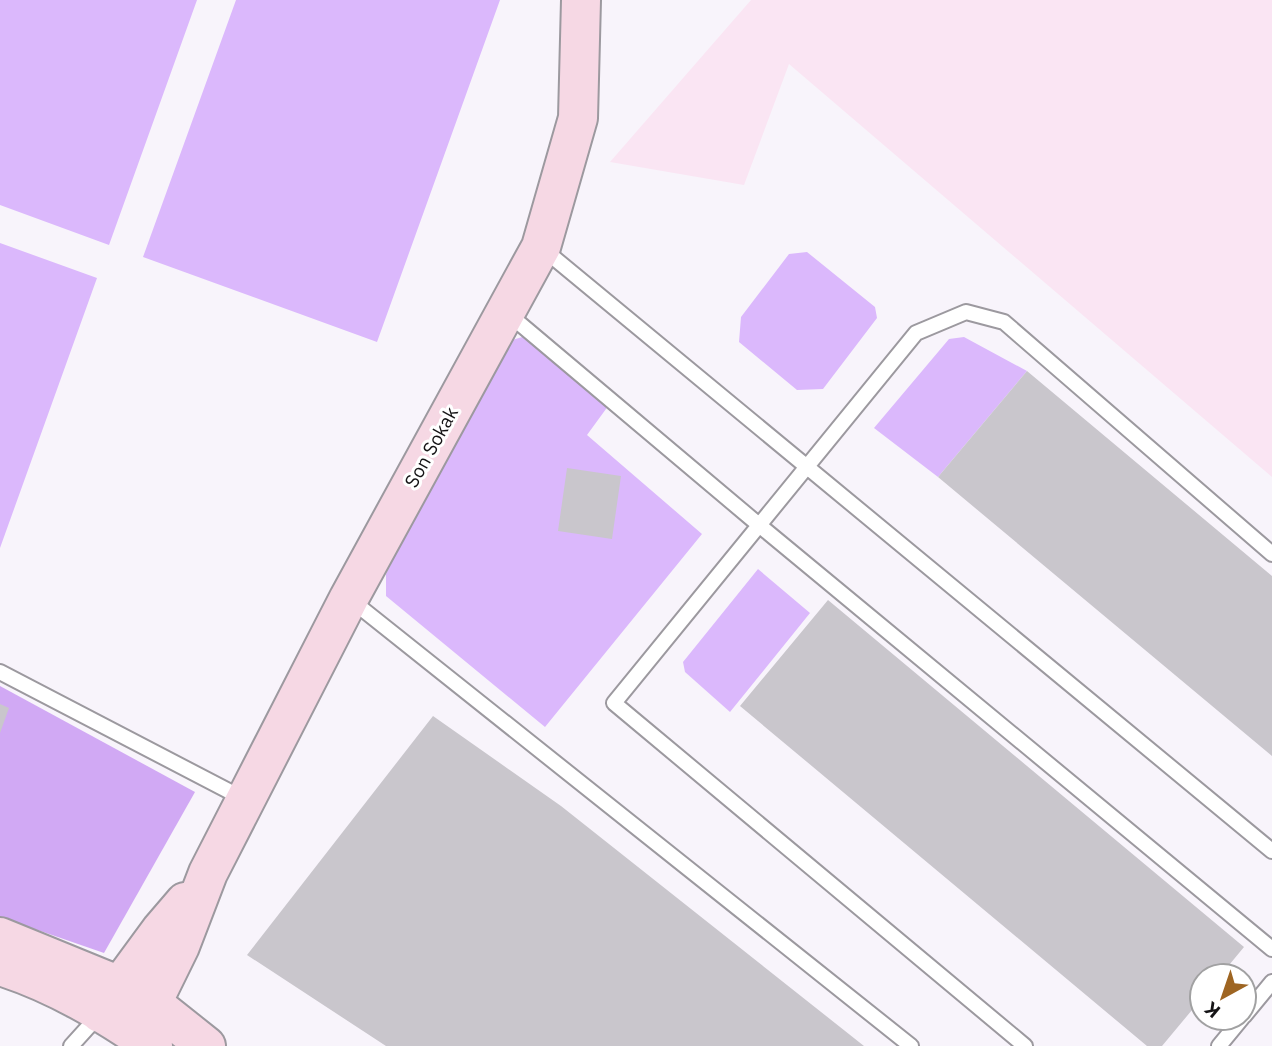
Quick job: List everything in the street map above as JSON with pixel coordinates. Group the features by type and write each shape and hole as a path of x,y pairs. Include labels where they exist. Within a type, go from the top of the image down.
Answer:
{"main road":[{"name":"Son Sokak","path":"129,1019 161,930 208,873 349,598 541,247 578,118 581,0"},
{"path":"0,937 129,1019"},
{"path":"0,966 33,976 129,1019 206,1046"}],"lane":[{"path":"541,247 1272,851"},
{"path":"505,311 1272,948"},
{"path":"1025,1046 614,703 916,333 966,312 1004,321 1272,554"},
{"path":"349,598 911,1046"},
{"path":"0,673 246,800"},
{"path":"1258,999 1272,982"},
{"path":"71,1046 129,1019"},
{"path":"1219,1046 1231,1032"}],"shaded area":[{"path":"0,0 197,0 109,245 0,205"},
{"path":"236,0 500,0 377,342 143,257"},
{"path":"751,0 1272,0 1272,477 789,64 744,185 610,162"},
{"path":"0,243 97,278 0,548"},
{"path":"807,252 875,307 877,318 823,389 797,390 739,342 741,317 789,254"},
{"path":"532,334 614,398 587,435 702,534 545,727 386,596 386,574 495,350 509,341"},
{"path":"964,337 1027,371 938,477 874,428 949,339"},
{"path":"758,569 810,613 730,712 685,672 683,662"},
{"path":"0,686 195,792 104,953 0,917"}],"building":[{"path":"1027,371 1272,576 1272,756 938,477"},
{"path":"567,468 621,476 612,539 558,531"},
{"path":"828,600 1244,947 1232,962 1188,962 1188,1015 1162,1046 1147,1046 740,706"},
{"path":"0,704 9,708 0,733"},
{"path":"433,716 561,806 864,1046 386,1046 247,955"}]}
